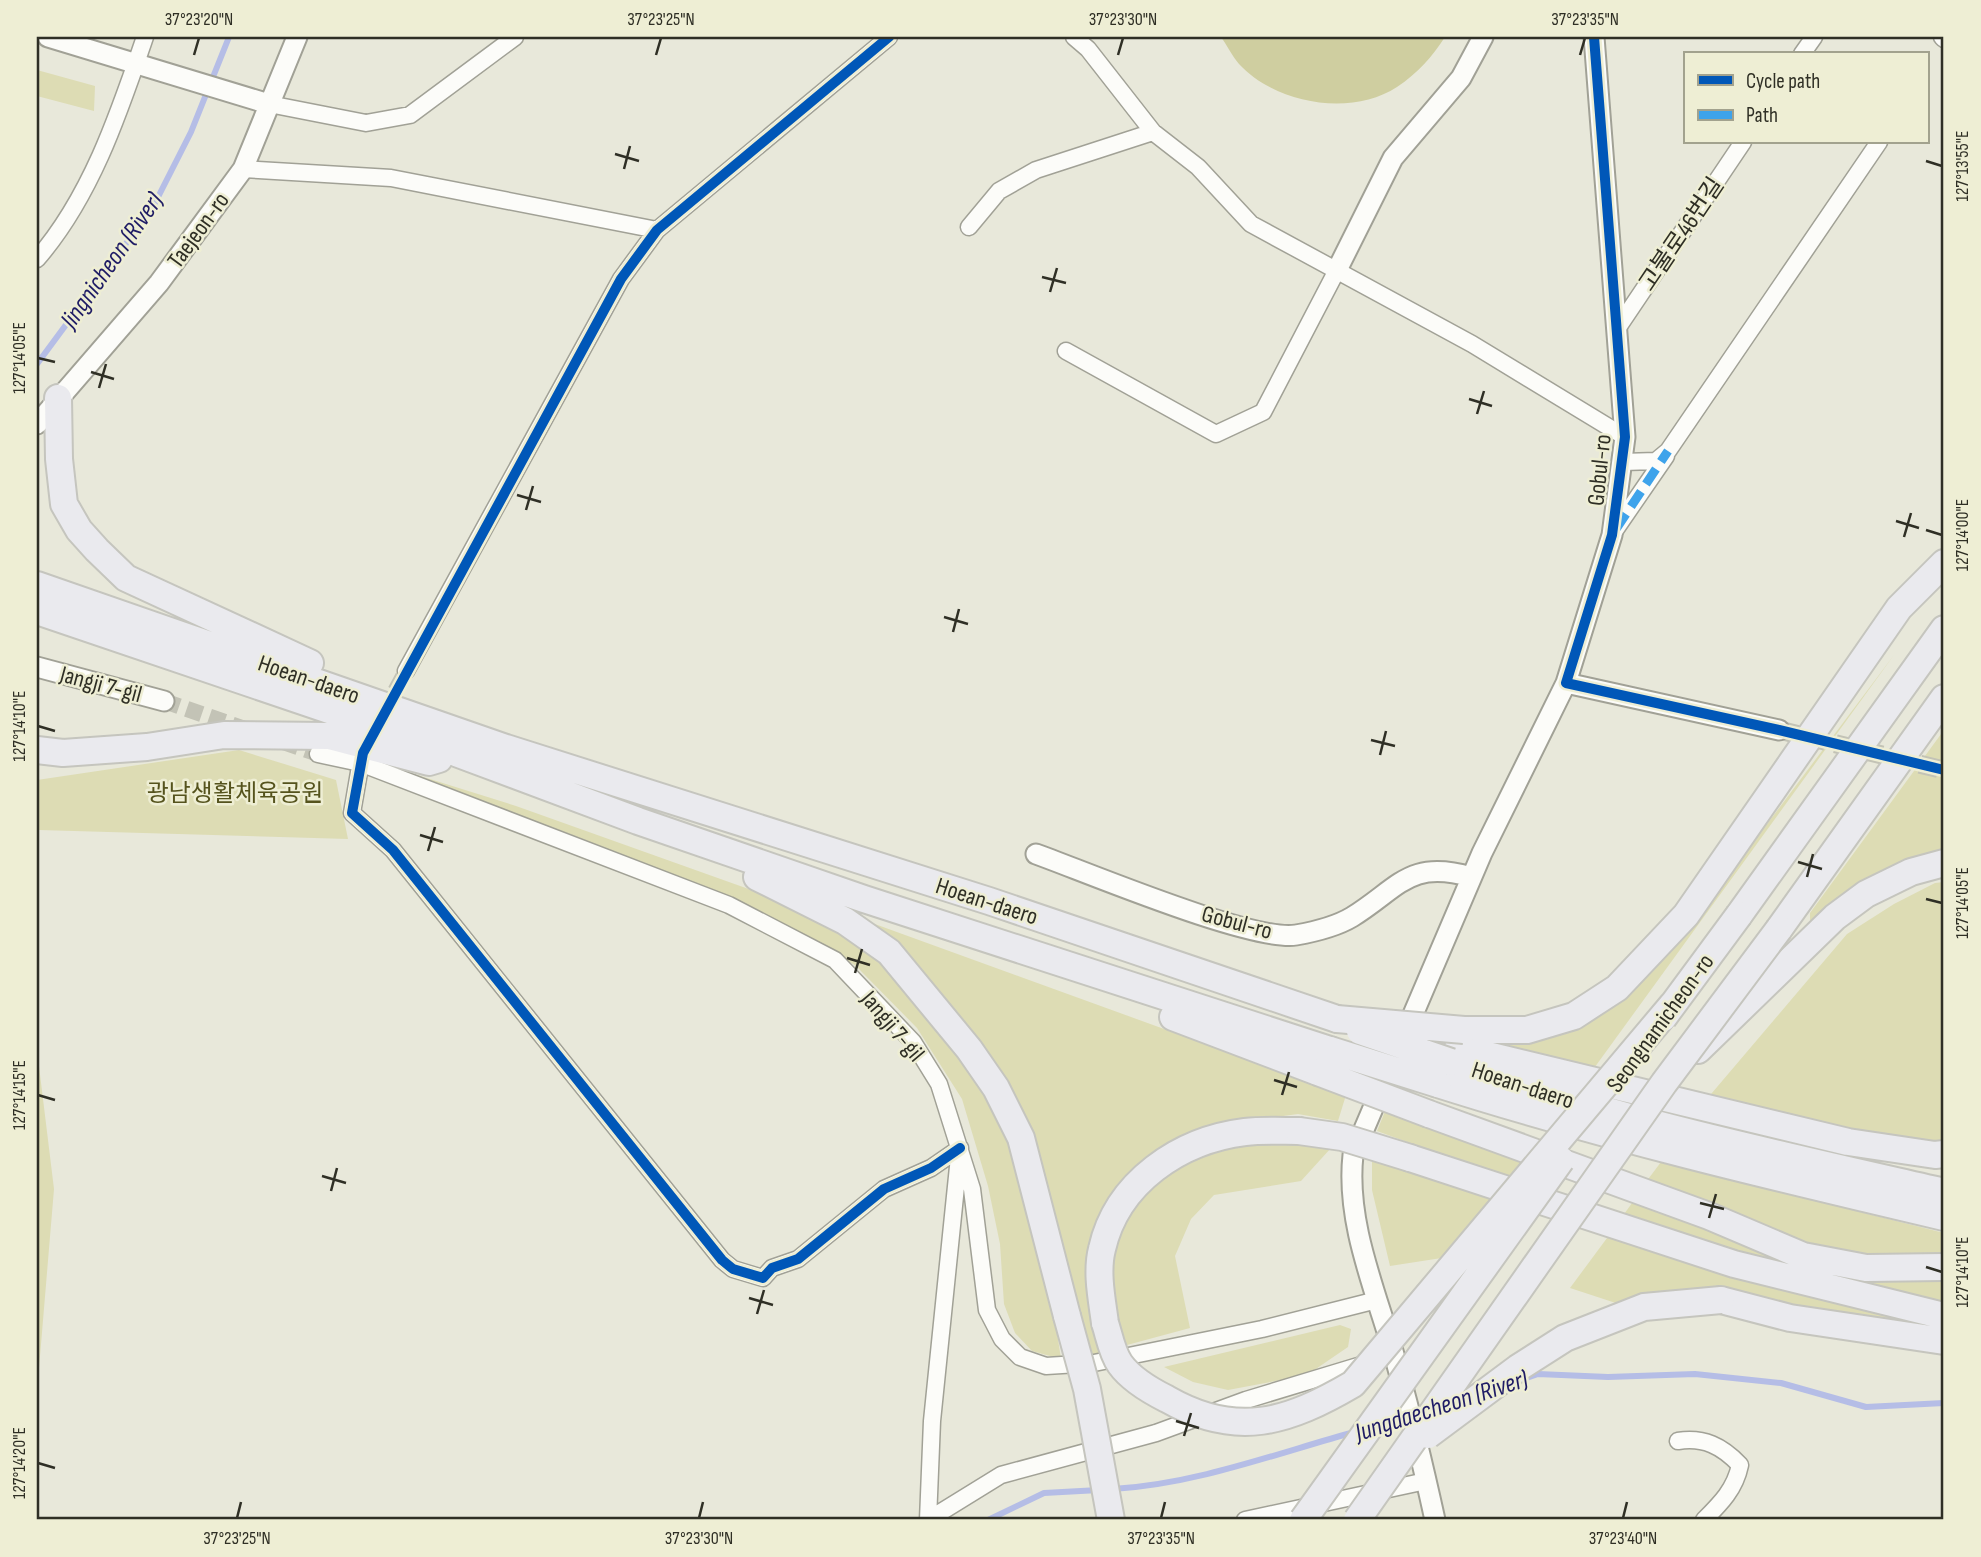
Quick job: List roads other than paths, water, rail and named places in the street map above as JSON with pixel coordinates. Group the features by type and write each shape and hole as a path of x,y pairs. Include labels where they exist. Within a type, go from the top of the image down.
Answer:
{"highway":[{"path":"58,398 59,458 64,504 79,530 126,578 313,665 422,706 439,725"},
{"path":"1452,1056 1574,1016 1617,988 1686,915 1899,608 1944,563"},
{"name":"Hoean-daero","path":"37,585 439,725 989,901 1452,1056 1534,1091 1713,1139 1944,1192"},
{"name":"Hoean-daero","path":"37,611 456,753 638,821 1324,1061 1452,1056 1544,1117 1702,1160 1944,1217"},
{"name":"Seongnamicheon-ro","path":"1303,1520 1944,629"},
{"name":"Seongnamicheon-ro","path":"1357,1520 1664,1083 1779,929 1944,698"},
{"path":"37,750 63,753 146,747 224,735 329,736 429,762 456,753"},
{"path":"638,821 845,921 889,952 969,1049 996,1088 1021,1138 1087,1389 1111,1520"},
{"path":"1664,1083 1835,917 1866,894 1910,873 1944,863"},
{"path":"1673,1004 1353,1384 1309,1410 1268,1421 1217,1420 1186,1410 1150,1390 1119,1363 1105,1323 1100,1287 1101,1250 1116,1210 1148,1171 1191,1145 1245,1132 1299,1131 1342,1137 1410,1158 1734,1264 1937,1328"},
{"path":"1452,1056 1848,1142 1935,1155 1944,1154"},
{"path":"1324,1061 1429,1114 1709,1216 1803,1256 1866,1268 1944,1267"},
{"path":"1410,1448 1518,1368 1565,1338 1644,1307 1721,1300 1790,1318 1937,1328"}],"street":[{"path":"48,37 263,102 366,123 410,115 515,37"},
{"path":"37,259 91,176 145,37"},
{"name":"Taejeon-ro","path":"37,424 159,283 243,169 263,102 297,37"},
{"path":"406,671 621,279 657,230 889,37"},
{"path":"1074,37 1088,49 1153,132 1199,167 1251,224 1472,344 1625,437"},
{"path":"1066,351 1216,434 1263,412 1392,158 1461,78 1483,37"},
{"name":"Gobul-ro","path":"1377,1300 1350,1185 1353,1155 1364,1123 1471,877 1566,683 1612,535 1625,437 1619,326 1594,37"},
{"path":"1793,37 1808,46"},
{"path":"969,227 999,191 1037,170 1153,132"},
{"name":"고불로46번길","path":"1619,326 1742,144"},
{"path":"1612,535 1878,144"},
{"path":"243,169 391,178 657,230"},
{"path":"1623,462 1656,461 1668,451"},
{"name":"Jangji 7-gil","path":"37,667 164,701"},
{"path":"1566,683 1779,730"},
{"name":"Jangji 7-gil","path":"318,754 361,758 729,905 835,960 913,1042 939,1084 972,1189 988,1310 1002,1339 1020,1357 1046,1366 1094,1363 1262,1329 1377,1300"},
{"path":"361,758 352,813 393,850 627,1145 733,1269 763,1279 772,1268 799,1259 884,1189 931,1168 960,1148"},
{"name":"Gobul-ro","path":"1036,854 1259,932 1294,936 1350,918 1396,884 1412,876 1443,869 1471,877"},
{"path":"928,1520 932,1421 960,1148"},
{"path":"1377,1300 1396,1362 1435,1520"},
{"path":"928,1520 1001,1475 1156,1433 1246,1400 1396,1362"},
{"path":"1678,1441 1696,1438 1725,1450 1740,1465 1737,1480 1726,1499 1704,1520"},
{"path":"1245,1520 1426,1480"}],"waterway":[{"name":"Jingnicheon (River)","path":"37,364 153,207 191,132 229,37"},
{"name":"Jungdaecheon (River)","path":"1521,1380 1538,1374 1608,1377 1695,1374 1781,1383 1866,1407 1944,1403"},
{"name":"Jungdaecheon (River)","path":"1381,1425 1408,1418"},
{"name":"Jungdaecheon (River)","path":"1113,1489 1205,1475 1354,1432"},
{"name":"Jungdaecheon (River)","path":"988,1520 1044,1493 1099,1490"}],"tunnel":[{"path":"384,712 406,671"},
{"path":"164,701 245,729"},
{"path":"1779,730 1944,770"},
{"path":"283,742 318,754"}],"park label":[{"name":"광남생활체육공원","path":"235,793"}]}
